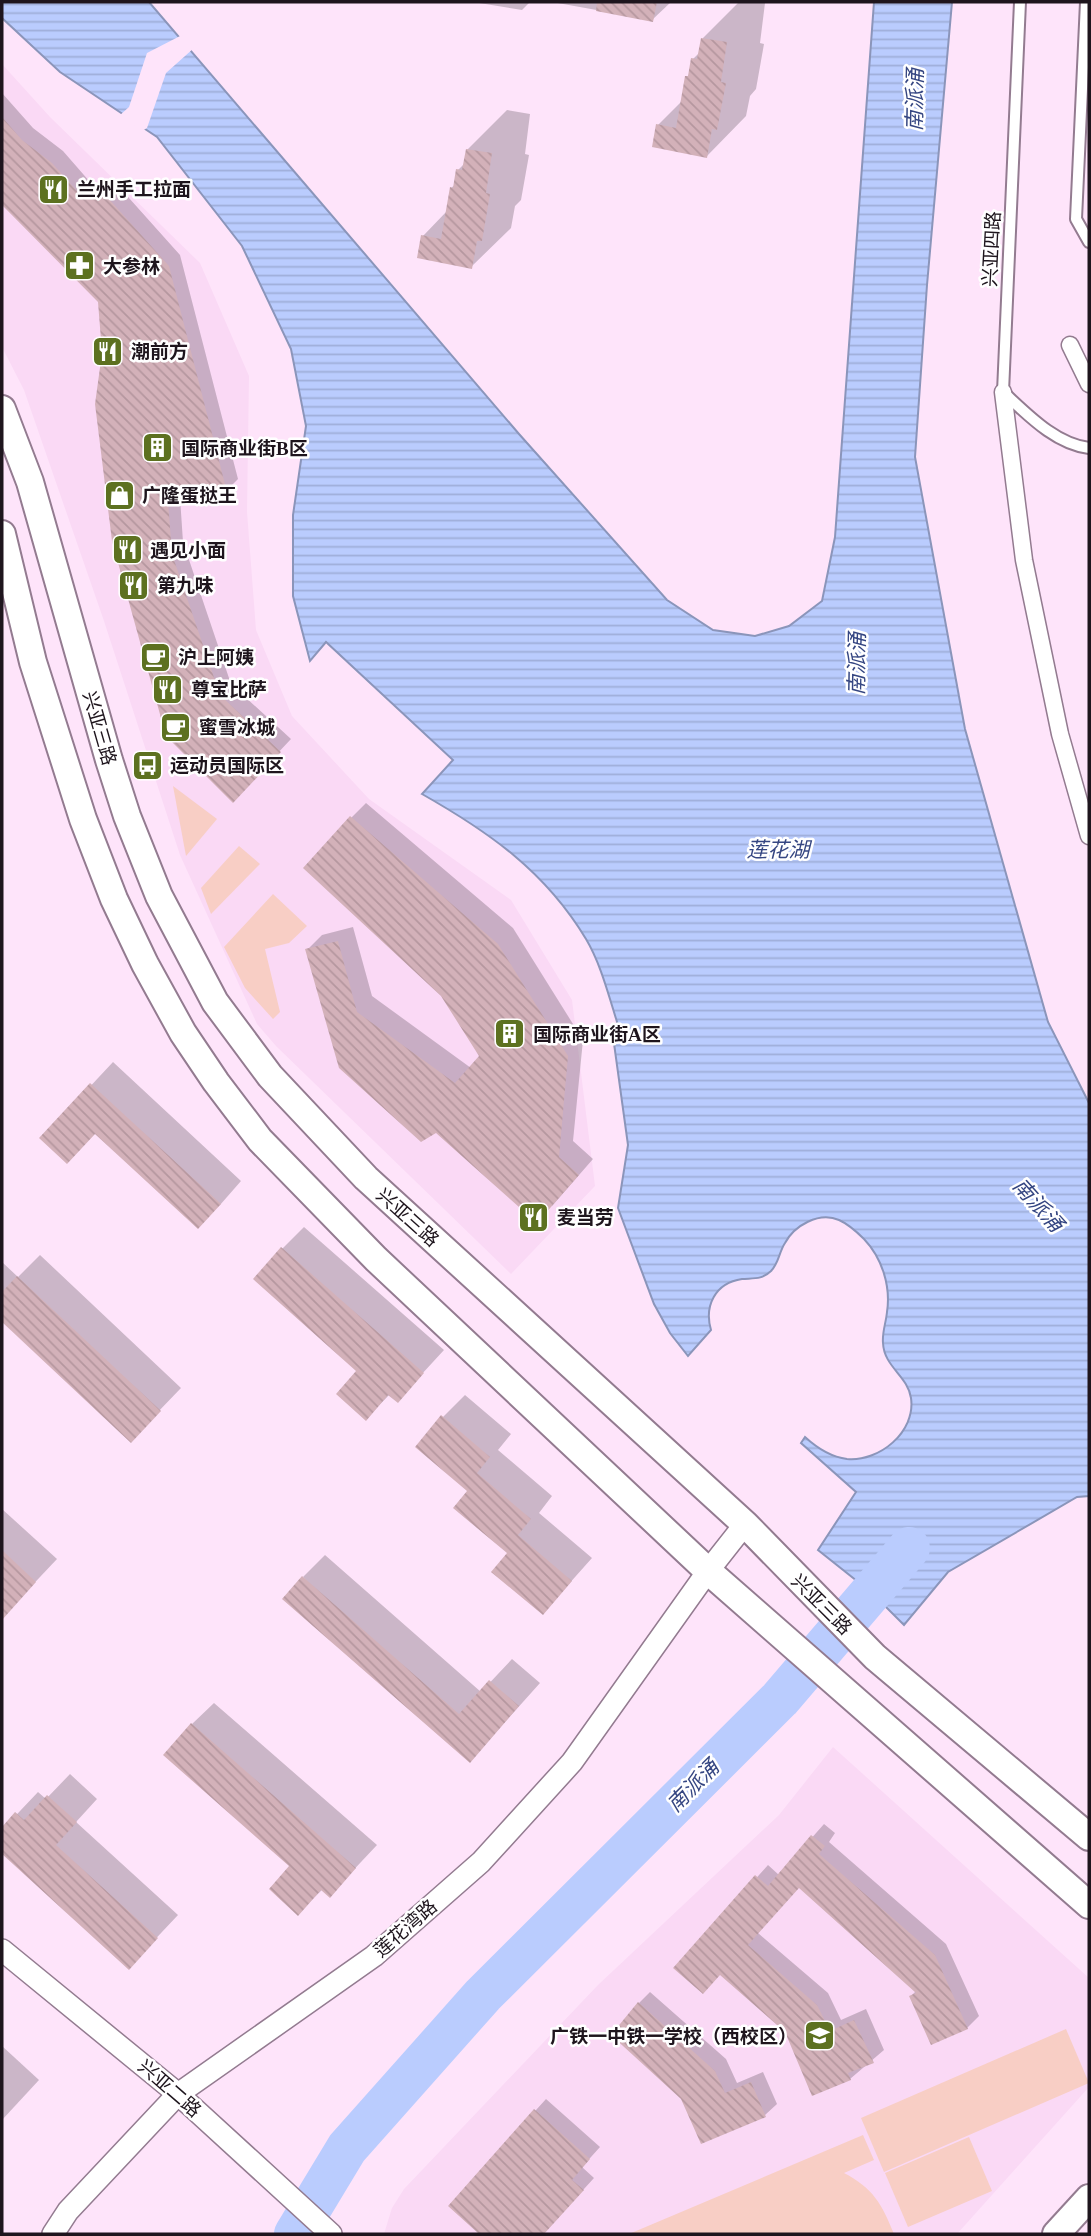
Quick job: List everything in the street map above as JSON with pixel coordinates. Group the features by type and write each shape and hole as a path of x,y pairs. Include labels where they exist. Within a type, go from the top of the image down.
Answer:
{"street":[{"path":"1070,345 1089,384"},
{"path":"1003,392 1024,560 1060,734 1089,835"},
{"name":"兴亚三路","path":"2,409 30,482 127,816 159,896 215,1002 270,1076 366,1178 745,1524 875,1657 1089,1837"},
{"path":"2,534 33,662 87,831 114,899 145,964 183,1032 216,1082 260,1140 376,1259 708,1571 1086,1898"},
{"name":"莲花湾路","path":"53,2234 68,2211 178,2094 374,1956 481,1862 572,1762 708,1571 745,1524"},
{"name":"兴亚二路","path":"2,1950 178,2094 331,2234"},
{"path":"1056,2234 1088,2202"}],"lane":[{"name":"兴亚四路","path":"1003,392 1020,2"},
{"path":"1086,2 1076,219 1089,242"},
{"path":"1003,392 1036,422 1067,442 1089,448"}],"shaded area":[{"path":"2,64 50,117 200,263 249,376 247,512 256,630 292,716 369,799 511,900 572,1000 595,1186 511,1274 276,1046 257,1024 180,855 104,621 24,390 2,347"},
{"path":"173,786 217,819 186,856"},
{"path":"239,846 260,864 211,914 201,888"},
{"path":"273,894 307,926 289,943 265,949 280,1012 273,1019 245,988 224,947"},
{"name":"广铁一中铁一学校（西校区）","path":"833,1747 1089,1978 1089,2087 957,2234 384,2234 392,2208 404,2189 598,1985 779,1815"},
{"path":"1066,2029 1089,2083 884,2172 861,2118"},
{"path":"863,2135 874,2160 844,2173 875,2198 894,2234 629,2234"},
{"path":"969,2137 992,2191 908,2227 885,2173"}],"water":[{"name":"莲花湖","path":"2,2 149,2 519,434 667,600 713,630 755,636 789,626 822,601 835,537 874,2 952,2 915,457 965,729 1048,1022 1089,1103 1089,1496 1077,1497 948,1572 904,1625 872,1593 818,1550 856,1492 801,1443 805,1437 830,1454 859,1459 883,1450 893,1442 908,1422 911,1411 909,1390 884,1351 888,1292 876,1255 864,1239 846,1224 831,1218 815,1219 794,1231 783,1246 776,1265 768,1274 733,1281 718,1291 709,1312 711,1330 688,1356 670,1333 654,1304 618,1208 628,1145 612,1029 618,1025 596,959 586,939 552,893 514,855 470,823 422,794 453,760 326,642 310,661 293,596 293,515 306,426 291,349 242,246 157,137 60,72 2,18"}],"pier":[{"path":"182,35 194,48 166,73 147,128 142,131 119,116 129,107 147,53"}],"building":[{"path":"597,2 657,2 653,22 596,11"},
{"path":"701,38 727,42 721,82 726,83 717,130 712,129 707,158 652,147 656,124 676,128 685,76 688,76 691,58 697,59"},
{"name":"国际商业街B区","path":"2,117 22,140 52,163 85,200 100,189 169,266 227,492 168,501 172,554 220,695 281,752 233,803 166,736 112,541 95,404 102,353 98,302 2,205"},
{"path":"466,149 492,153 486,193 490,194 482,241 477,241 472,269 417,258 421,235 441,239 450,187 453,188 456,169 462,170"},
{"name":"国际商业街A区","path":"350,816 498,944 568,1056 559,1157 579,1175 537,1223 436,1133 421,1142 339,1068 305,949 338,941 357,1012 455,1083 479,1056 441,996 303,868"},
{"path":"90,1083 221,1204 198,1229 95,1134 67,1164 39,1138"},
{"path":"281,1247 424,1373 398,1403 388,1395 366,1421 336,1394 356,1371 253,1279"},
{"path":"17,1276 161,1411 131,1443 2,1322 2,1292"},
{"path":"441,1415 490,1457 477,1473 531,1519 518,1535 572,1581 543,1615 491,1572 507,1553 453,1508 467,1491 415,1447"},
{"path":"2,1550 36,1582 2,1620"},
{"path":"302,1576 459,1714 489,1680 519,1706 470,1763 282,1599"},
{"path":"191,1723 356,1868 330,1898 321,1890 298,1916 269,1889 289,1866 163,1755"},
{"path":"47,1795 77,1822 56,1845 158,1938 129,1970 2,1854 2,1827 15,1812 24,1820"},
{"path":"811,1835 825,1846 819,1854 935,1955 968,2029 931,2045 909,1996 916,1993 799,1888 748,1945 817,2005 830,2031 854,2020 874,2063 848,2073 851,2080 812,2096 785,2032 720,1975 703,1994 673,1968 755,1875 768,1886"},
{"path":"638,2002 715,2071 725,2093 751,2082 766,2117 701,2144 681,2099 611,2035"},
{"path":"534,2109 590,2159 572,2180 584,2190 544,2234 479,2234 448,2206"}],"waterway":[{"name":"南派涌","path":"295,2234 347,2148 483,1995 780,1699 909,1548"}],"place":[{"name":"兰州手工拉面","path":"54,189"},
{"name":"大参林","path":"80,266"},
{"name":"潮前方","path":"108,351"},
{"name":"国际商业街B区","path":"158,448"},
{"name":"广隆蛋挞王","path":"119,495"},
{"name":"遇见小面","path":"127,550"},
{"name":"第九味","path":"134,585"},
{"name":"沪上阿姨","path":"155,657"},
{"name":"尊宝比萨","path":"168,689"},
{"name":"蜜雪冰城","path":"176,727"},
{"name":"运动员国际区","path":"147,765"},
{"name":"国际商业街A区","path":"510,1034"},
{"name":"麦当劳","path":"534,1217"},
{"name":"广铁一中铁一学校（西校区）","path":"820,2036"}]}
